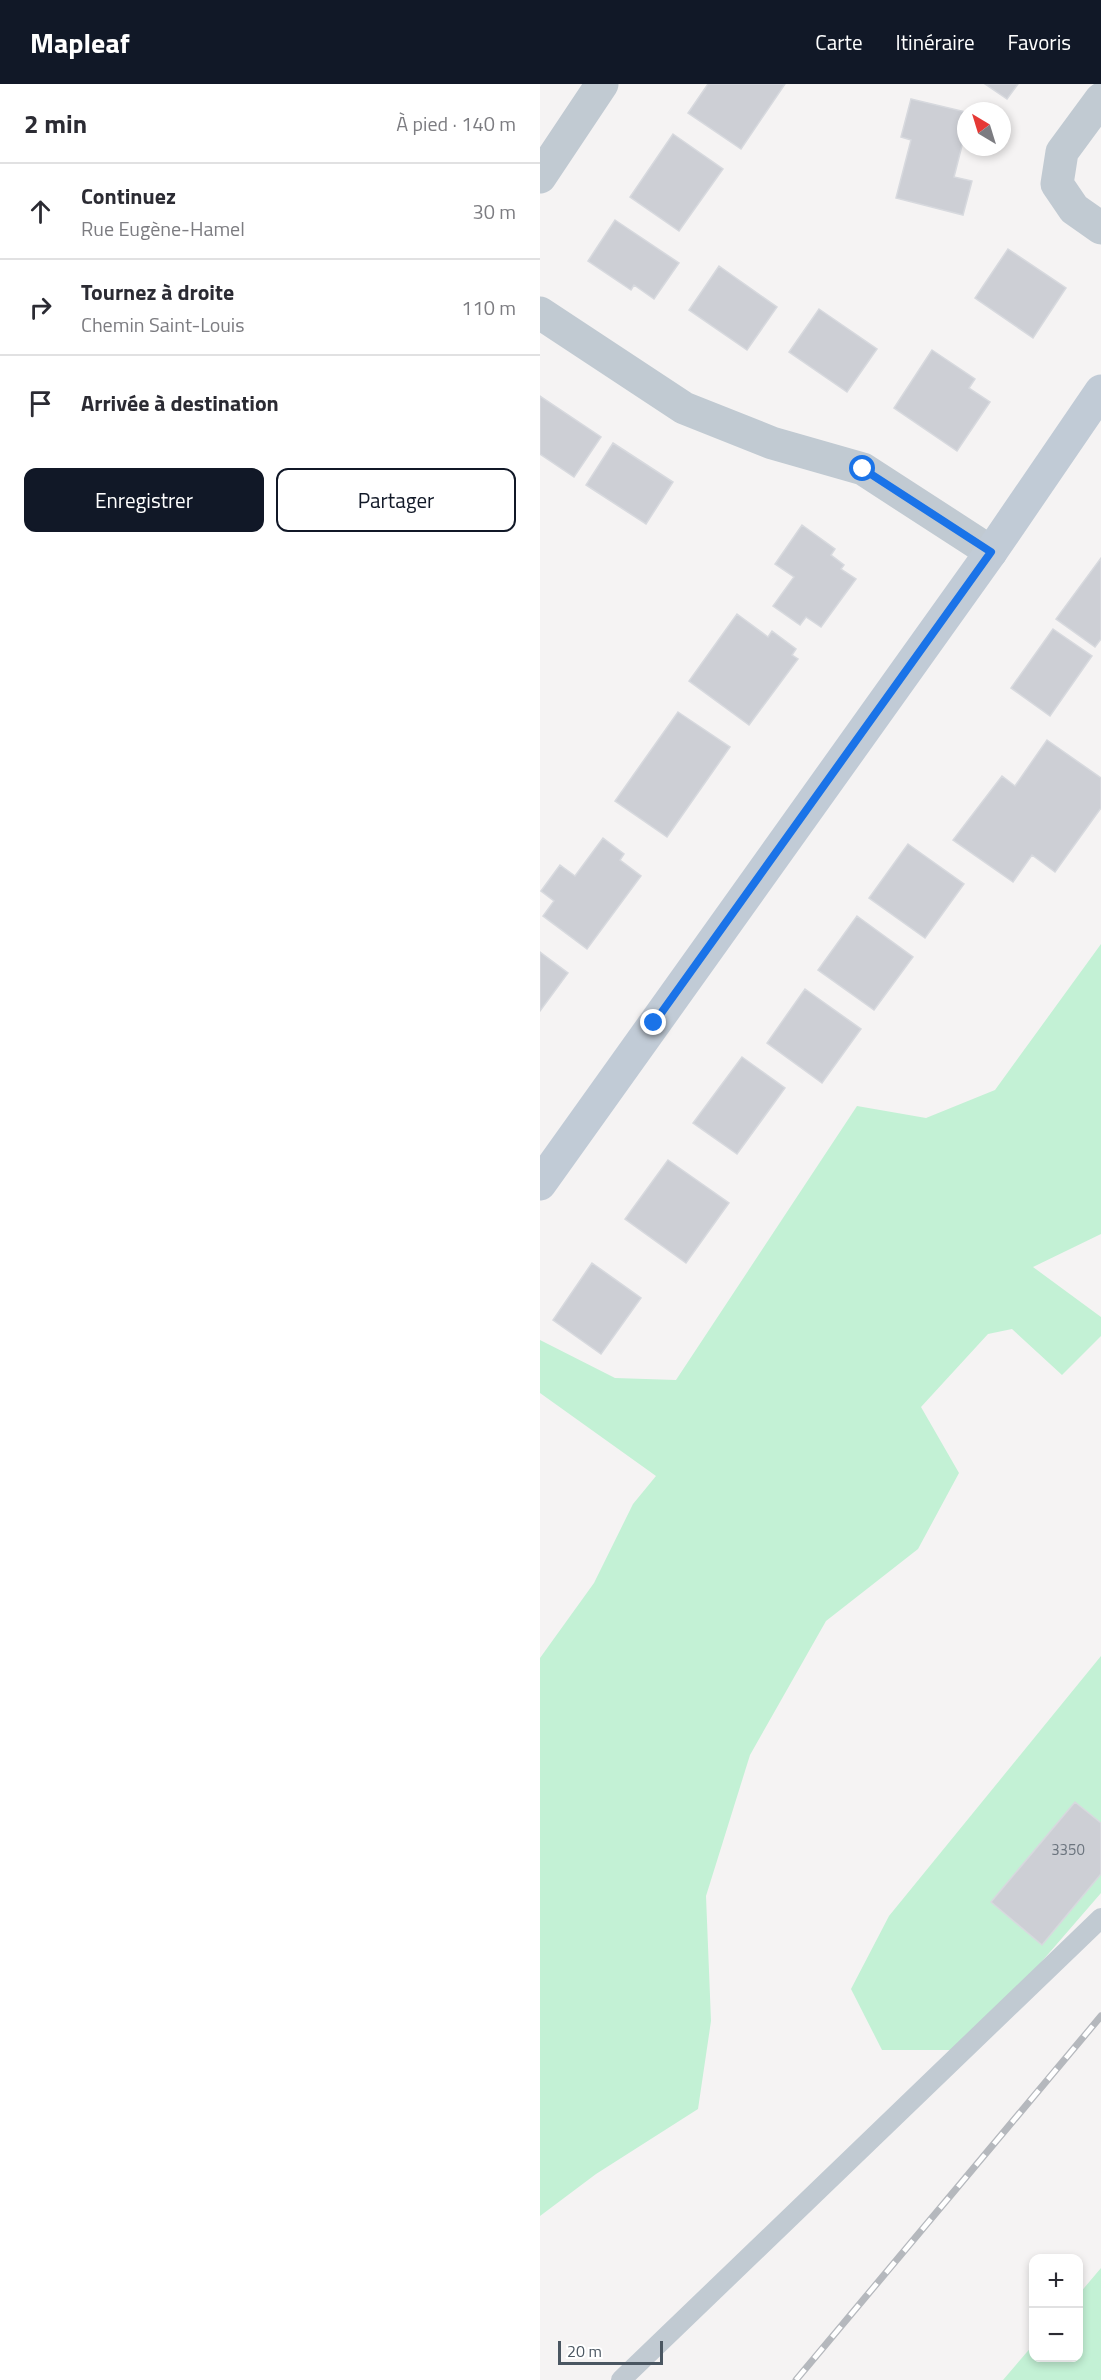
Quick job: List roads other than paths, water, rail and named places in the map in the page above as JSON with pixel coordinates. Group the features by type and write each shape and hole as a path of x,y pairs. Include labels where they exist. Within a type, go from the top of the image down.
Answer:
{"street":[{"path":"540,177 591,88"},
{"path":"1101,99 1062,153 1057,184 1074,209 1101,228"},
{"path":"540,313 684,408 772,443 863,469 991,552"},
{"path":"540,1184 991,552 1101,391"}],"lane":[{"path":"621,2380 1101,1918"}],"railway":[{"path":"796,2380 1101,2016"}]}
